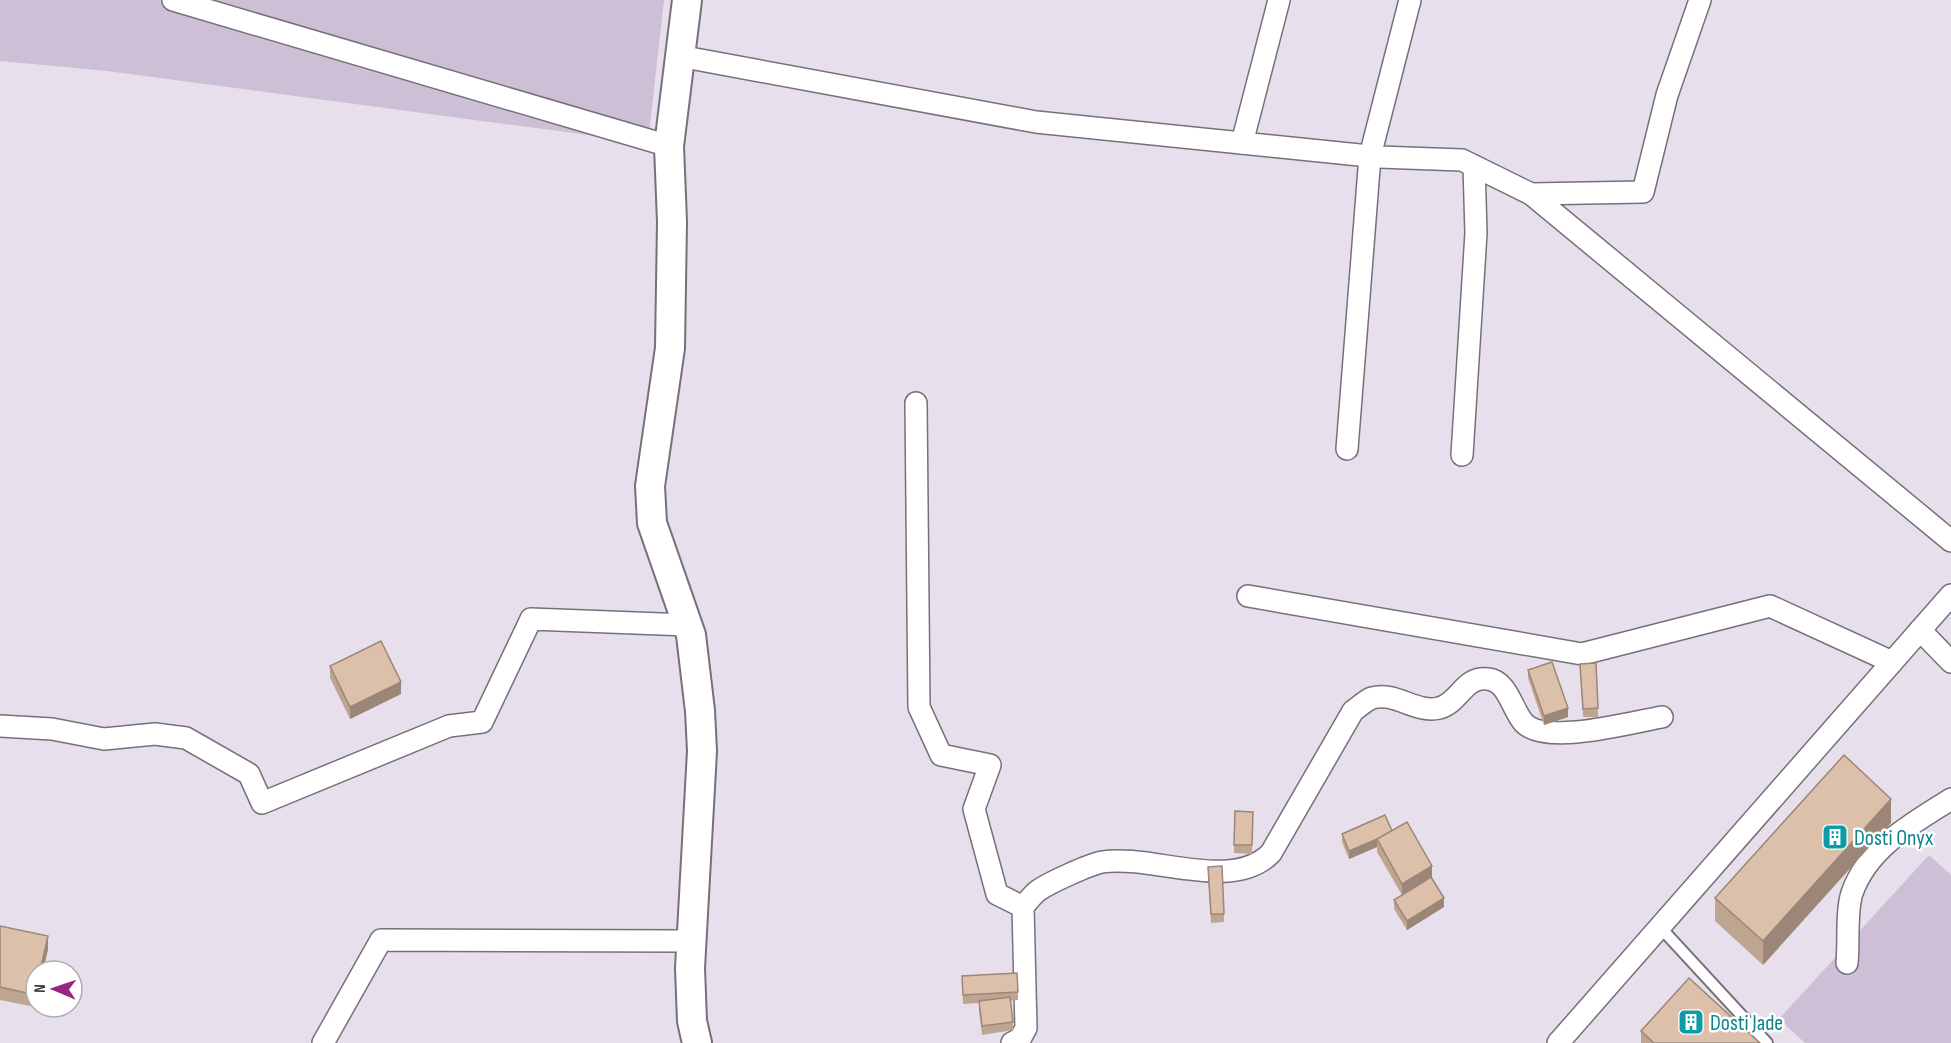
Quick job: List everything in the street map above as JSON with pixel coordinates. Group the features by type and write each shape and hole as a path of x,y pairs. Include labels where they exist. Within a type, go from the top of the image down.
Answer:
{"street":[{"path":"173,0 669,146"},
{"path":"687,0 669,146 672,222 670,348 650,486 652,523 691,635 699,700 702,751 692,940 692,1022 697,1043"},
{"path":"1242,143 1280,0"},
{"path":"1347,449 1371,156 1410,0"},
{"path":"1531,194 1643,192 1667,95 1700,0"},
{"path":"679,56 1036,122 1371,156 1462,160 1531,194 1951,541"},
{"path":"1462,455 1476,232 1474,166"},
{"path":"916,403 919,706 941,755 990,765 974,810 998,894 1023,907"},
{"path":"1558,1043 1951,594"},
{"path":"1248,596 1582,654 1770,606 1892,662"},
{"path":"0,726 52,729 104,739 155,734 186,738 249,774 262,803 449,726 482,722 531,619 687,625"},
{"path":"1920,630 1951,662"},
{"path":"1012,1043 1020,1039 1026,1028 1021,923 1023,907 1038,890 1100,862 1134,861 1202,871 1250,867 1261,863 1271,853 1353,711 1371,698 1384,697 1430,709 1442,708 1474,679 1490,679 1500,685 1525,724 1540,732 1561,734 1662,717"},
{"path":"1847,963 1852,894 1874,854 1902,831 1951,799"},
{"path":"323,1043 381,940 692,940"}],"lane":[{"path":"1660,927 1767,1043"}],"shaded area":[{"path":"0,0 664,0 648,143 107,71 0,61"},
{"path":"1929,855 1951,875 1951,1043 1805,1043 1779,1019"}],"building":[{"path":"381,641 401,682 350,707 330,666"},
{"path":"1552,662 1568,708 1544,716 1528,670"},
{"path":"1596,663 1598,708 1583,709 1580,664"},
{"path":"1844,755 1891,799 1763,941 1715,898"},
{"path":"1235,811 1253,812 1252,845 1234,845"},
{"path":"1385,815 1392,831 1349,851 1342,834"},
{"path":"1407,822 1432,866 1402,884 1377,839"},
{"path":"1222,866 1224,914 1211,914 1208,867"},
{"path":"1431,877 1444,898 1407,921 1394,900"},
{"path":"0,926 48,936 43,959 24,959 24,992 0,987"},
{"path":"1017,973 1018,992 963,995 962,976"},
{"path":"1689,978 1760,1043 1654,1043 1641,1031"},
{"path":"1010,997 1013,1022 982,1026 979,1001"}],"place":[{"name":"Dosti Onyx","path":"1835,837"},
{"name":"Dosti Jade","path":"1691,1022"}]}
